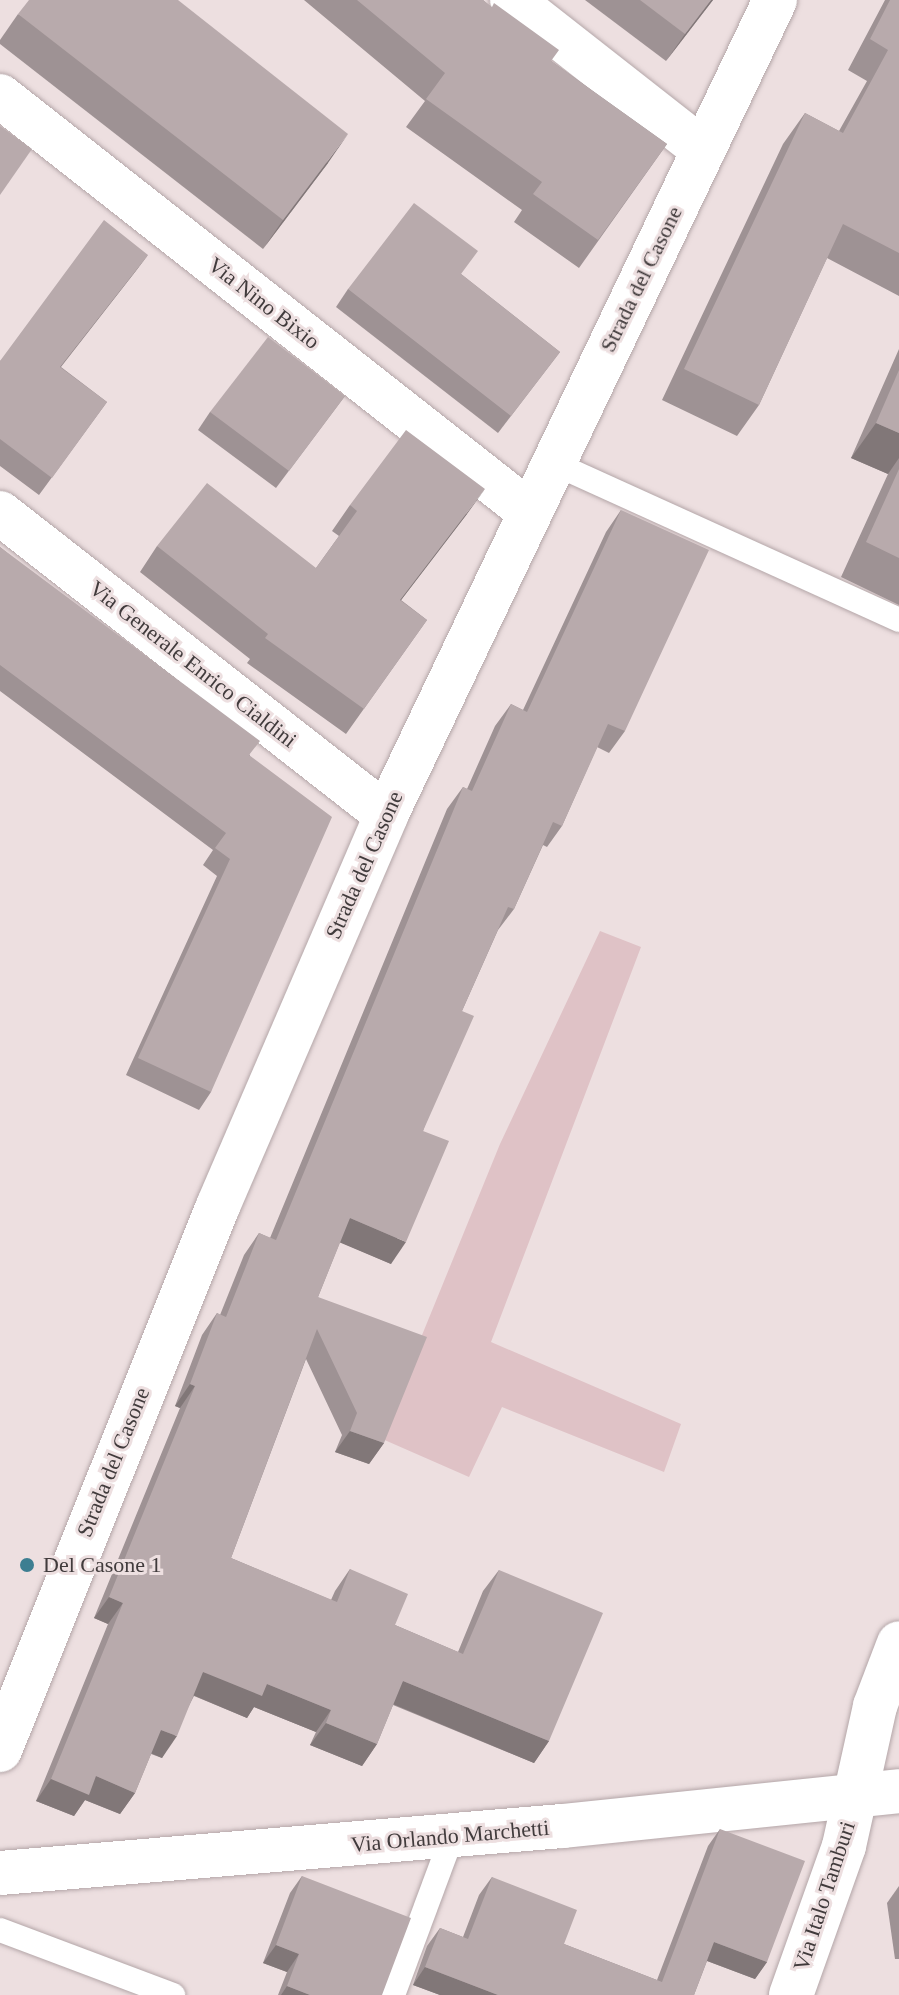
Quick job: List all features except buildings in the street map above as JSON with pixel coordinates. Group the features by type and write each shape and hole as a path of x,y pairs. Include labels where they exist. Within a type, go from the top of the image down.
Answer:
{"street":[{"path":"512,0 703,150"},
{"name":"Strada del Casone","path":"0,1750 224,1192 386,815 527,510 775,0"},
{"name":"Via Nino Bixio","path":"0,96 527,510"},
{"name":"Via Generale Enrico Cialdini","path":"0,513 386,815"},
{"name":"Via Italo Tamburi","path":"791,1995 844,1846 875,1706 899,1643"},
{"name":"Via Orlando Marchetti","path":"0,1873 452,1836 899,1791"}],"lane":[{"path":"551,462 899,620"},
{"path":"393,1995 452,1836"},
{"path":"0,1930 173,1995"}],"shaded area":[{"path":"600,931 641,947 491,1342 681,1424 664,1472 502,1407 469,1477 380,1438 500,1144"}],"place":[{"name":"Del Casone 1","path":"27,1565"}]}
